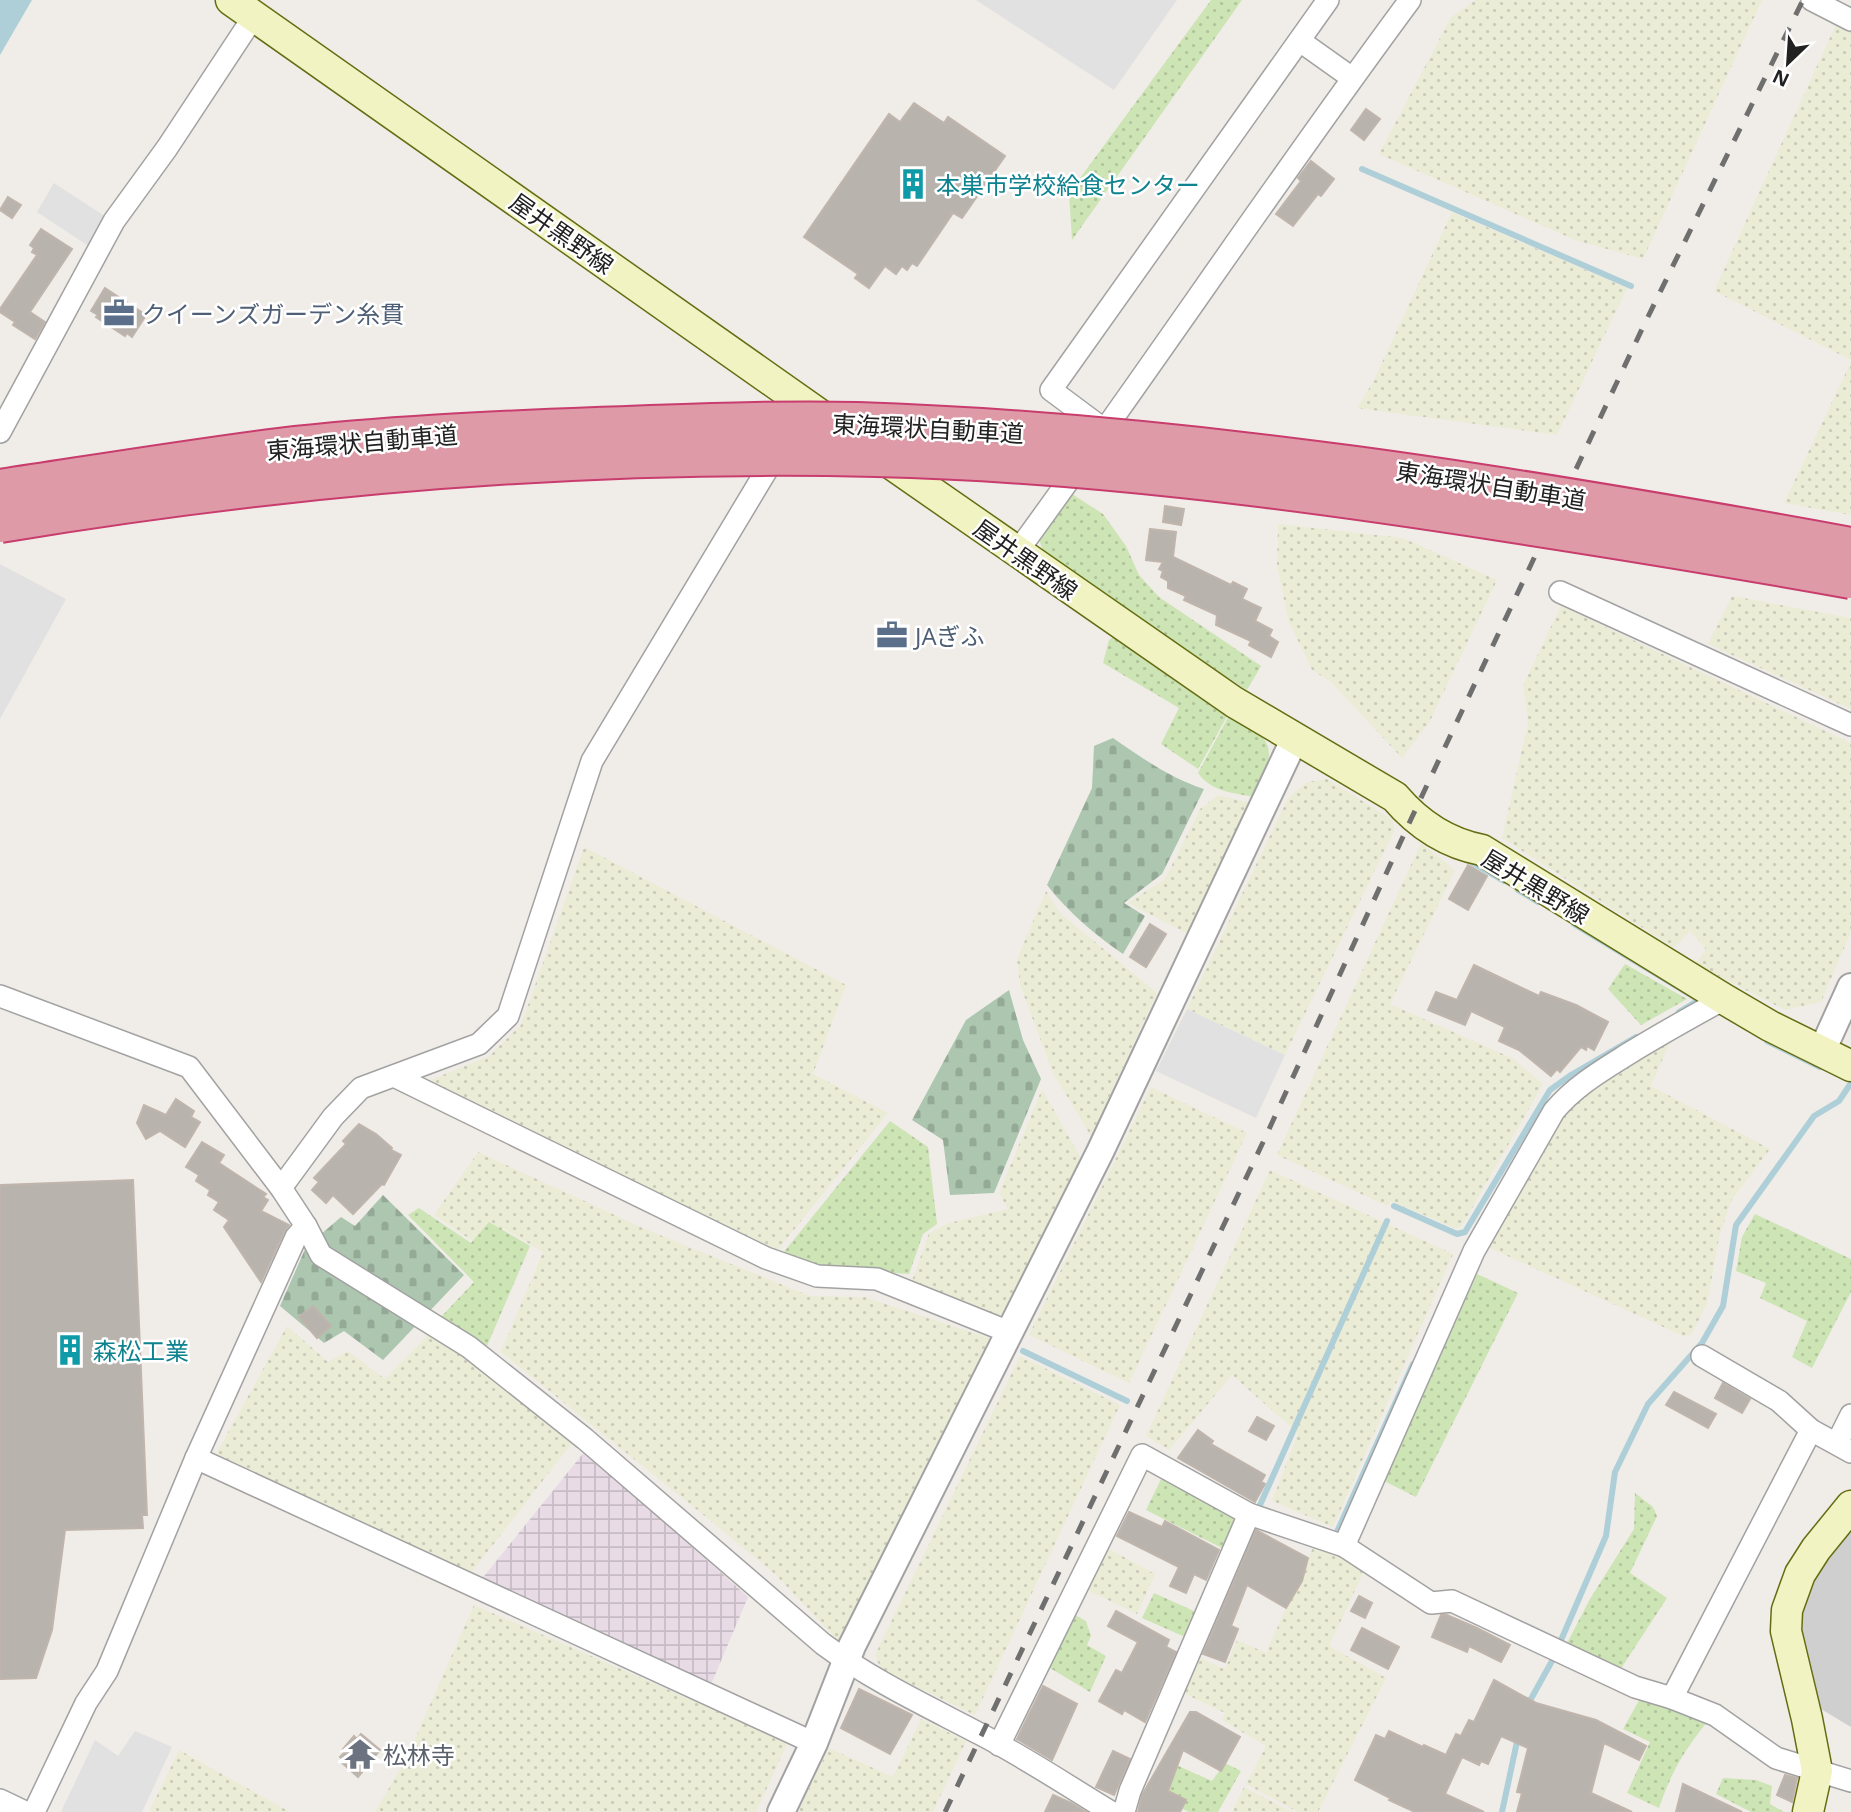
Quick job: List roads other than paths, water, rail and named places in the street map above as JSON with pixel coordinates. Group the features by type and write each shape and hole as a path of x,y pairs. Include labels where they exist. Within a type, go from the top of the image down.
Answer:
{"highway":[{"name":"東海環状自動車道","path":"0,489 281,448 426,435 706,423 857,422 1130,439 1426,474 1584,499 1851,547"},
{"name":"東海環状自動車道","path":"0,523 105,506 309,480 501,464 690,456 879,457 1054,467 1228,483 1408,506 1851,579"}],"main road":[{"name":"屋井黒野線","path":"242,8 1234,702 1395,797 1412,817 1459,846 1482,850 1724,999 1821,1053 1851,1066"},
{"path":"1808,1812 1817,1772 1786,1631 1787,1610 1800,1574 1816,1549 1851,1506"}],"street":[{"path":"1106,431 1051,390 1328,0"},
{"path":"1017,552 1106,431 1410,0"},
{"path":"1812,0 1851,20"},
{"path":"0,432 114,220 167,148 242,8"},
{"path":"1300,41 1352,79"},
{"path":"281,1188 333,1117 361,1088 478,1044 508,1016 592,761 806,405"},
{"path":"1560,592 1851,726"},
{"path":"781,1812 814,1743 846,1661 1100,1152 1295,738"},
{"path":"1821,1053 1851,987"},
{"path":"0,996 189,1067 281,1188 321,1255 469,1347 585,1439 813,1636 846,1661 883,1684 999,1745 1111,1812"},
{"path":"1344,1546 1474,1251 1554,1111 1567,1095 1586,1080 1724,999"},
{"path":"394,1076 766,1258 817,1276 877,1279 1009,1332"},
{"path":"34,1812 86,1703 107,1671 196,1458 296,1237 306,1226"},
{"path":"1702,1356 1779,1401 1811,1430 1844,1448 1851,1415"},
{"path":"1672,1698 1811,1430"},
{"path":"999,1745 1142,1455 1249,1514 1344,1546 1431,1603 1452,1601 1635,1688 1672,1698 1715,1715 1776,1758 1851,1781"},
{"path":"196,1458 814,1743"},
{"path":"1124,1812 1130,1791 1249,1514"},
{"path":"0,1800 25,1812"}],"water":[{"path":"0,0 32,0 0,55"}],"waterway":[{"path":"1362,169 1631,286"},
{"path":"1471,862 1504,881"},
{"path":"1518,890 1538,902"},
{"path":"1574,924 1699,1000 1679,1012"},
{"path":"1394,1206 1457,1234 1465,1232 1550,1090 1636,1037"},
{"path":"1767,1041 1820,1067"},
{"path":"1527,1706 1552,1661 1606,1536 1615,1472 1648,1404 1702,1343 1723,1306 1736,1225 1814,1116 1839,1101 1851,1083"},
{"path":"1260,1505 1387,1221"},
{"path":"1023,1351 1127,1401"},
{"path":"1336,1534 1413,1364"},
{"path":"1502,1812 1518,1737"}],"railway":[{"path":"945,1812 1265,1138 1412,817 1643,327 1803,0"}],"place":[{"name":"本巣市学校給食センター","path":"913,184"},
{"name":"クイーンズガーデン糸貫","path":"119,313"},
{"name":"JAぎふ","path":"892,635"},
{"name":"森松工業","path":"70,1350"},
{"name":"松林寺","path":"360,1754"}]}
